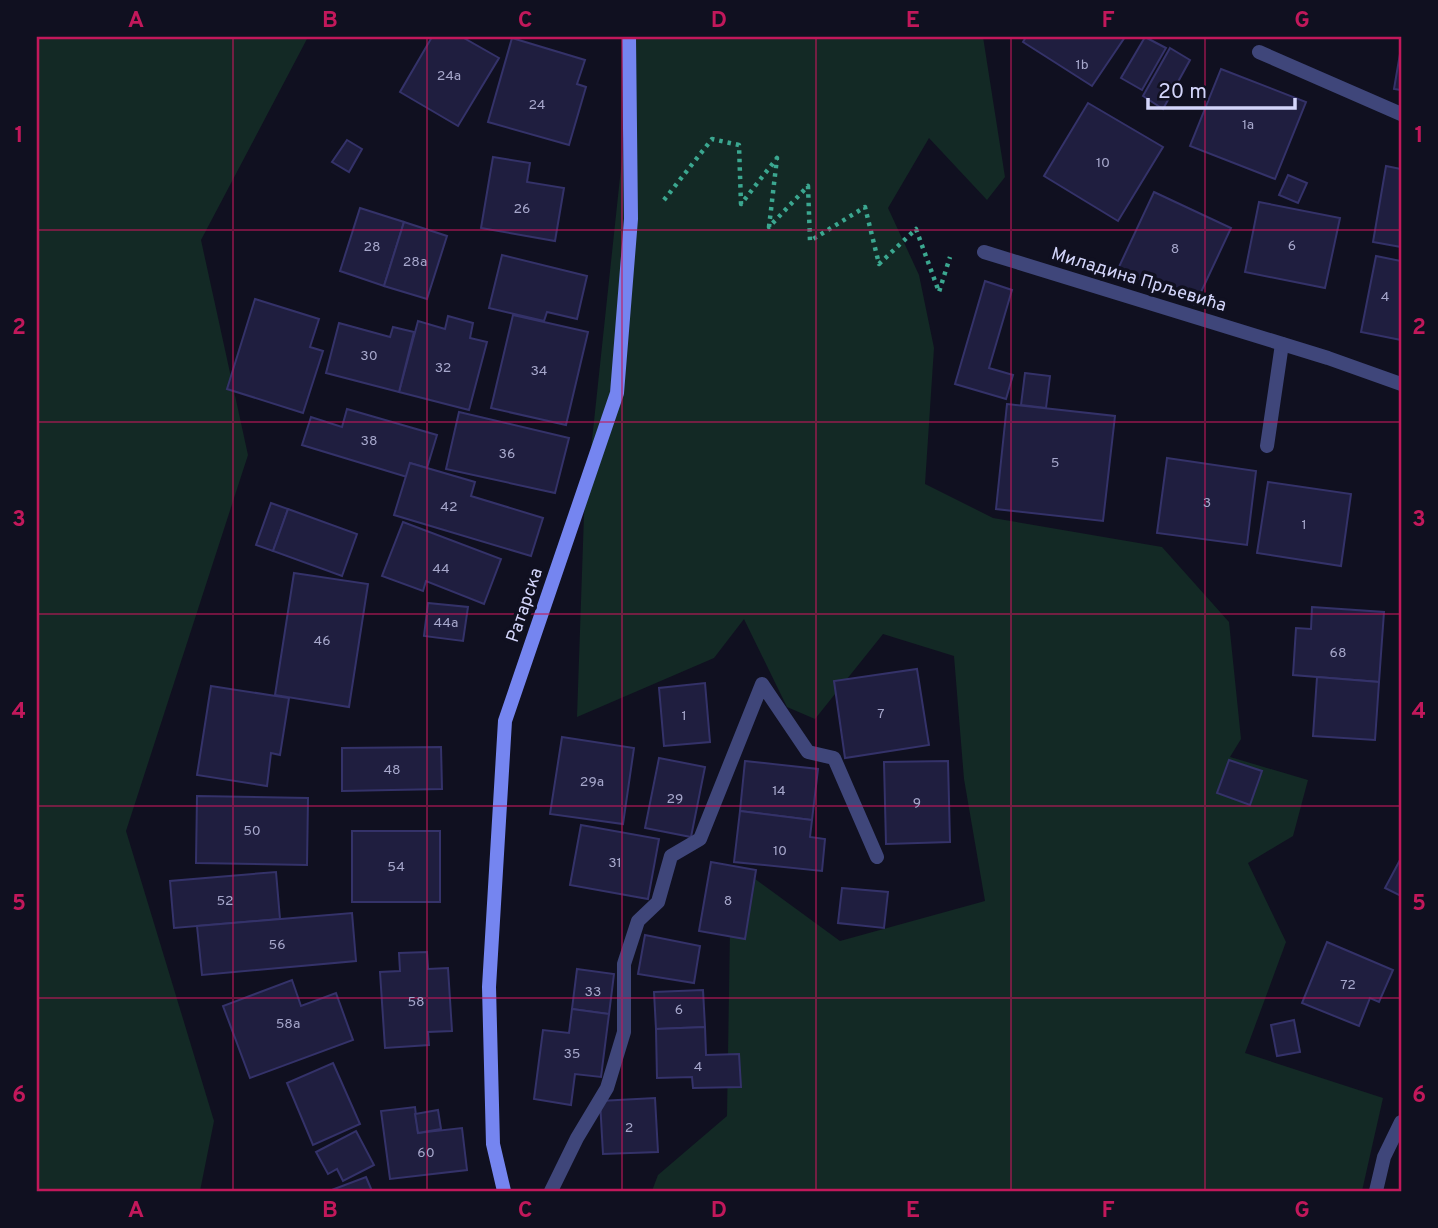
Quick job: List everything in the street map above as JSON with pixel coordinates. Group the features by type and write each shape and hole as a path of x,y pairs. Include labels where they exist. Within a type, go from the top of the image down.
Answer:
{"street":[{"name":"Ратарска","path":"503,1191 493,1144 489,987 505,721 617,393 631,219 629,37"},
{"path":"1259,52 1401,114"},
{"name":"Миладина Прљевића","path":"984,252 1282,344 1401,384"},
{"path":"1267,446 1282,344"},
{"path":"551,1191 577,1138 607,1088 624,1032 624,964 638,921 658,902 671,856 700,839 762,684 808,752 834,758 877,857"},
{"path":"1376,1191 1384,1157 1401,1122"}],"path":[{"path":"631,219 649,219 712,139 739,145 741,204 777,158 769,227 808,186 810,241 865,207 879,264 916,229 939,292 955,242 984,252"}],"green space":[{"path":"37,37 308,37 201,240 248,455 126,831 214,1121 200,1191 37,1191"},
{"path":"635,37 983,37 1005,177 987,200 929,138 888,208 919,275 934,348 925,484 993,518 1162,547 1229,622 1241,739 1230,757 1308,780 1293,836 1248,863 1286,942 1245,1053 1383,1098 1362,1191 652,1191 658,1175 727,1116 730,931 751,876 840,941 985,901 964,779 954,656 883,634 815,719 787,707 744,619 714,658 577,717 584,515"}],"building":[{"path":"432,37 462,37 499,58 458,126 400,92"},
{"path":"1026,37 1125,37 1092,86 1023,42"},
{"path":"1145,37 1166,48 1142,90 1121,78"},
{"path":"512,38 585,60 577,84 586,87 569,145 488,122"},
{"path":"1170,48 1190,60 1163,109 1143,96"},
{"path":"1401,48 1401,90 1394,89"},
{"path":"1221,69 1306,102 1275,179 1190,146"},
{"path":"1088,103 1163,147 1118,221 1044,176"},
{"path":"347,140 362,149 349,172 332,162"},
{"path":"493,157 530,163 527,182 564,188 555,241 481,228"},
{"path":"1386,166 1401,169 1401,247 1373,242"},
{"path":"1288,175 1307,183 1298,203 1279,195"},
{"path":"1154,192 1231,228 1195,305 1118,269"},
{"path":"1259,202 1340,218 1325,288 1245,272"},
{"path":"360,208 404,222 384,286 340,271"},
{"path":"404,222 447,236 427,299 384,286"},
{"path":"502,255 587,276 577,319 547,312 544,321 489,308"},
{"path":"1376,256 1401,261 1401,340 1361,332"},
{"path":"985,281 1012,290 989,368 1013,375 1006,399 955,384"},
{"path":"255,299 319,319 310,347 323,351 303,413 227,389"},
{"path":"513,315 588,332 566,425 491,408"},
{"path":"448,316 473,323 470,338 487,342 469,410 399,392 418,321 445,329"},
{"path":"339,323 390,337 393,327 414,332 399,392 326,373"},
{"path":"1025,373 1050,376 1046,408 1021,405"},
{"path":"1007,404 1115,416 1103,521 996,509"},
{"path":"347,409 437,435 427,468 410,463 407,477 302,445 311,417 342,427"},
{"path":"459,412 569,438 555,493 446,469"},
{"path":"1167,458 1256,471 1247,545 1157,533"},
{"path":"410,463 475,482 471,496 543,518 531,556 394,515"},
{"path":"1268,482 1351,494 1341,566 1257,553"},
{"path":"271,503 288,509 273,551 256,545"},
{"path":"288,509 357,534 342,576 273,551"},
{"path":"403,522 501,559 484,604 426,581 423,591 382,576"},
{"path":"294,573 368,584 349,707 275,695"},
{"path":"428,603 468,607 463,641 424,636"},
{"path":"1312,607 1384,612 1379,682 1293,675 1296,628 1311,629"},
{"path":"917,669 929,745 845,758 834,681"},
{"path":"1317,677 1379,682 1375,740 1313,736"},
{"path":"705,683 710,742 664,746 659,688"},
{"path":"211,686 289,698 280,755 271,753 267,786 197,775"},
{"path":"562,737 634,748 623,824 550,814"},
{"path":"441,747 442,789 342,791 342,748"},
{"path":"659,758 705,767 691,837 645,828"},
{"path":"1229,760 1262,771 1250,805 1217,793"},
{"path":"745,761 818,769 812,820 740,811"},
{"path":"948,761 950,842 886,844 884,762"},
{"path":"197,796 308,798 307,865 196,863"},
{"path":"740,811 812,820 810,837 825,839 822,871 734,862"},
{"path":"581,825 659,839 648,899 570,885"},
{"path":"352,831 440,831 440,902 352,902"},
{"path":"1401,861 1401,896 1385,888"},
{"path":"711,862 756,870 745,939 699,931"},
{"path":"276,872 280,919 174,928 170,881"},
{"path":"842,888 888,892 884,928 838,923"},
{"path":"352,913 356,961 202,975 197,926"},
{"path":"645,935 700,946 694,983 638,974"},
{"path":"1327,942 1393,970 1379,1002 1370,998 1359,1026 1302,1003"},
{"path":"427,952 428,969 448,968 452,1031 428,1032 429,1045 385,1048 380,972 400,971 399,953"},
{"path":"577,969 614,974 609,1014 572,1009"},
{"path":"292,980 301,1006 336,993 353,1040 250,1078 223,1006"},
{"path":"703,990 705,1027 656,1029 654,992"},
{"path":"572,1009 609,1014 601,1077 575,1074 571,1105 534,1099 543,1030 569,1033"},
{"path":"1294,1020 1300,1052 1277,1056 1271,1025"},
{"path":"705,1027 706,1055 739,1054 741,1087 693,1088 692,1077 657,1078 656,1029"},
{"path":"333,1063 360,1124 313,1145 287,1083"},
{"path":"655,1098 658,1152 603,1154 600,1101"},
{"path":"415,1107 418,1133 462,1128 467,1170 390,1179 381,1111"},
{"path":"438,1110 441,1129 418,1133 415,1114"},
{"path":"356,1131 374,1165 343,1181 337,1169 328,1174 316,1152"},
{"path":"366,1177 372,1191 329,1191"}]}
